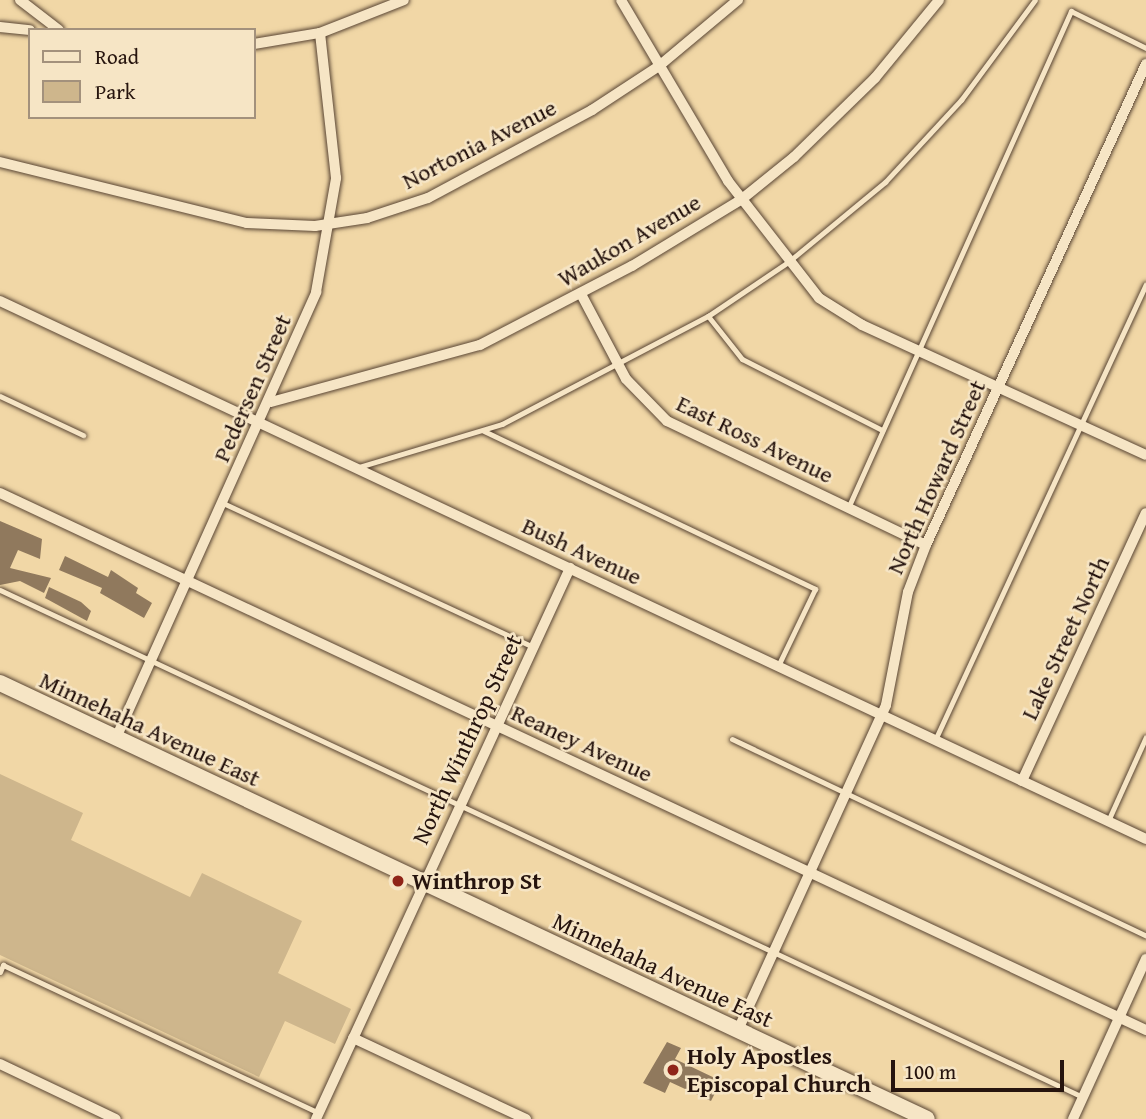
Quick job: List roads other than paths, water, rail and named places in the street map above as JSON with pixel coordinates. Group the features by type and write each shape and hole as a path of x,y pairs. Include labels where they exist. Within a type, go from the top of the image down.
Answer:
{"main road":[{"name":"Minnehaha Avenue East","path":"0,683 923,1118"}],"street":[{"path":"20,0 56,28"},
{"path":"621,0 742,199 788,262 838,312 1146,455"},
{"name":"Nortonia Avenue","path":"0,162 247,223 331,224 428,198 659,66 738,0"},
{"name":"Waukon Avenue","path":"271,402 448,356 581,294 742,199 836,118 939,0"},
{"path":"256,44 320,33 397,1"},
{"path":"0,27 28,30"},
{"name":"Pedersen Street","path":"116,738 271,402 316,292 331,224 336,141 320,33"},
{"name":"North Howard Street","path":"737,1030 882,715 908,592 926,545 1146,64"},
{"name":"East Ross Avenue","path":"581,294 619,366 667,421 926,545"},
{"name":"Bush Avenue","path":"0,301 1146,839"},
{"name":"Reaney Avenue","path":"0,493 1146,1030"},
{"name":"Lake Street North","path":"1022,781 1146,513"},
{"name":"North Winthrop Street","path":"318,1116 570,568"},
{"path":"1073,1119 1146,959"},
{"path":"353,1038 526,1119"},
{"path":"0,1064 116,1119"}],"lane":[{"path":"356,468 484,431 619,366 708,316 788,262 885,182 961,100 1035,0"},
{"path":"848,508 1071,11 1146,48"},
{"path":"935,740 1146,285"},
{"path":"708,316 742,359 883,430"},
{"path":"0,396 83,435"},
{"path":"484,431 815,589 778,666"},
{"path":"223,503 533,647"},
{"path":"0,590 1083,1097"},
{"path":"1108,821 1146,737"},
{"path":"732,739 1146,936"},
{"path":"0,972 3,965 318,1116"}],"place":[{"name":"Winthrop St","path":"398,881"},
{"name":"Holy Apostles Episcopal Church","path":"673,1070"}]}
